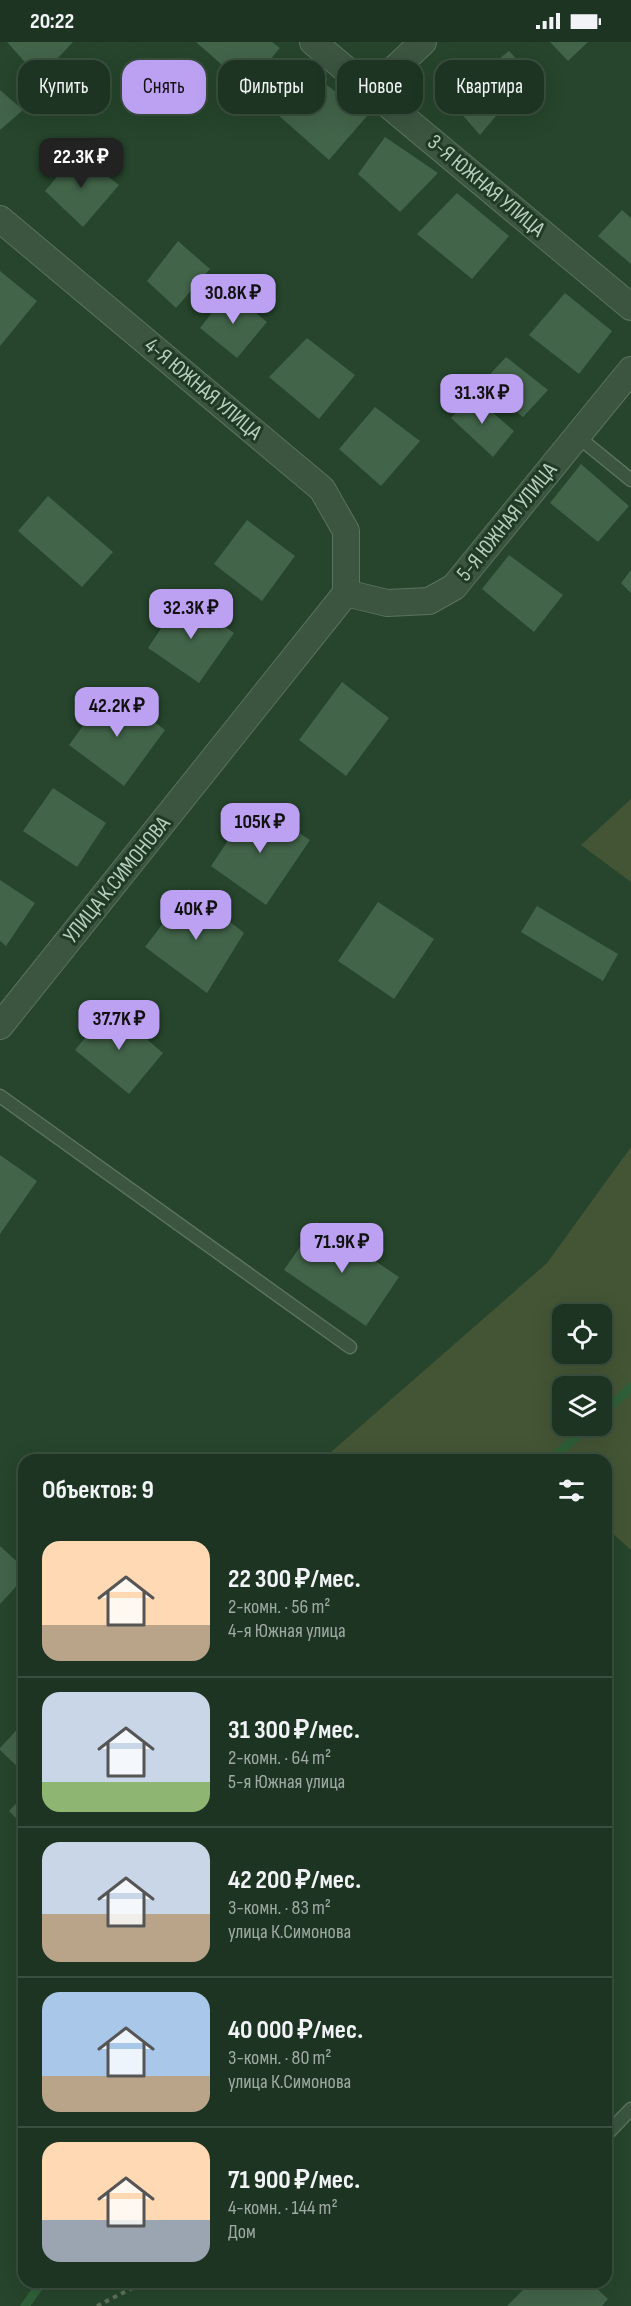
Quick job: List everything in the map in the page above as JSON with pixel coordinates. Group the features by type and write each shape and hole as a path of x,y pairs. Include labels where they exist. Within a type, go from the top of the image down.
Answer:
{"street":[{"name":"3-Я ЮЖНАЯ УЛИЦА","path":"313,42 337,62"},
{"path":"404,60 423,42"},
{"name":"3-Я ЮЖНАЯ УЛИЦА","path":"401,114 631,307"},
{"name":"4-Я ЮЖНАЯ УЛИЦА","path":"0,219 322,489 346,531 346,593"},
{"name":"5-Я ЮЖНАЯ УЛИЦА","path":"346,593 387,603 429,601 454,586 631,370"},
{"name":"УЛИЦА К.СИМОНОВА","path":"0,1026 346,593"}],"lane":[{"path":"577,436 631,480"},
{"path":"0,1096 350,1347"},
{"path":"612,2129 631,2109"}],"path":[{"path":"97,2306 132,2288"}],"green space":[{"path":"631,799 631,882 581,845"},
{"path":"631,1147 631,1550 612,1533 612,1454 329,1454 547,1263"}],"building":[{"path":"7,42 73,42 56,60 23,60"},
{"path":"196,42 272,42 280,48 270,60 218,61"},
{"path":"550,42 588,42 568,61"},
{"path":"509,51 517,60 498,60"},
{"path":"325,84 337,93 337,114 364,114 367,116 329,160 277,114 325,114"},
{"path":"0,90 18,106 18,114 0,130"},
{"path":"461,114 498,114 480,135"},
{"path":"385,137 438,173 400,212 358,174"},
{"path":"77,153 119,185 83,227 45,191"},
{"path":"457,193 509,236 472,279 417,234"},
{"path":"622,210 631,218 631,264 598,236"},
{"path":"178,241 210,269 176,308 147,281"},
{"path":"0,271 37,301 0,346"},
{"path":"229,291 267,322 237,358 200,328"},
{"path":"565,293 612,331 579,374 529,335"},
{"path":"307,338 355,375 319,419 269,377"},
{"path":"506,357 548,390 523,417 481,384"},
{"path":"471,394 514,431 493,457 451,418"},
{"path":"375,407 420,441 381,486 339,449"},
{"path":"581,464 629,506 598,542 550,503"},
{"path":"48,496 113,552 82,587 18,531"},
{"path":"247,520 295,556 262,601 214,564"},
{"path":"509,555 563,595 534,632 482,589"},
{"path":"631,570 631,593 621,583"},
{"path":"182,597 234,633 199,683 148,648"},
{"path":"342,682 389,718 346,776 299,740"},
{"path":"110,689 165,730 124,786 69,745"},
{"path":"53,788 106,823 77,867 23,831"},
{"path":"253,803 310,840 266,905 211,866"},
{"path":"0,880 35,903 6,946 0,941"},
{"path":"189,889 244,933 207,993 145,947"},
{"path":"378,902 434,939 394,999 338,961"},
{"path":"537,906 618,954 603,981 521,932"},
{"path":"110,1008 163,1053 129,1094 75,1050"},
{"path":"0,1155 37,1181 0,1234"},
{"path":"317,1222 399,1277 366,1326 284,1270"},
{"path":"0,1546 18,1562 18,1584 0,1604"},
{"path":"18,1728 18,1767 0,1748"},
{"path":"18,1801 18,1820 9,1811"},
{"path":"525,2288 596,2288 608,2299 602,2306 507,2306"}],"waterway":[{"path":"612,1405 631,1387"},
{"path":"558,1454 577,1436"},
{"path":"25,2306 38,2288"}]}
